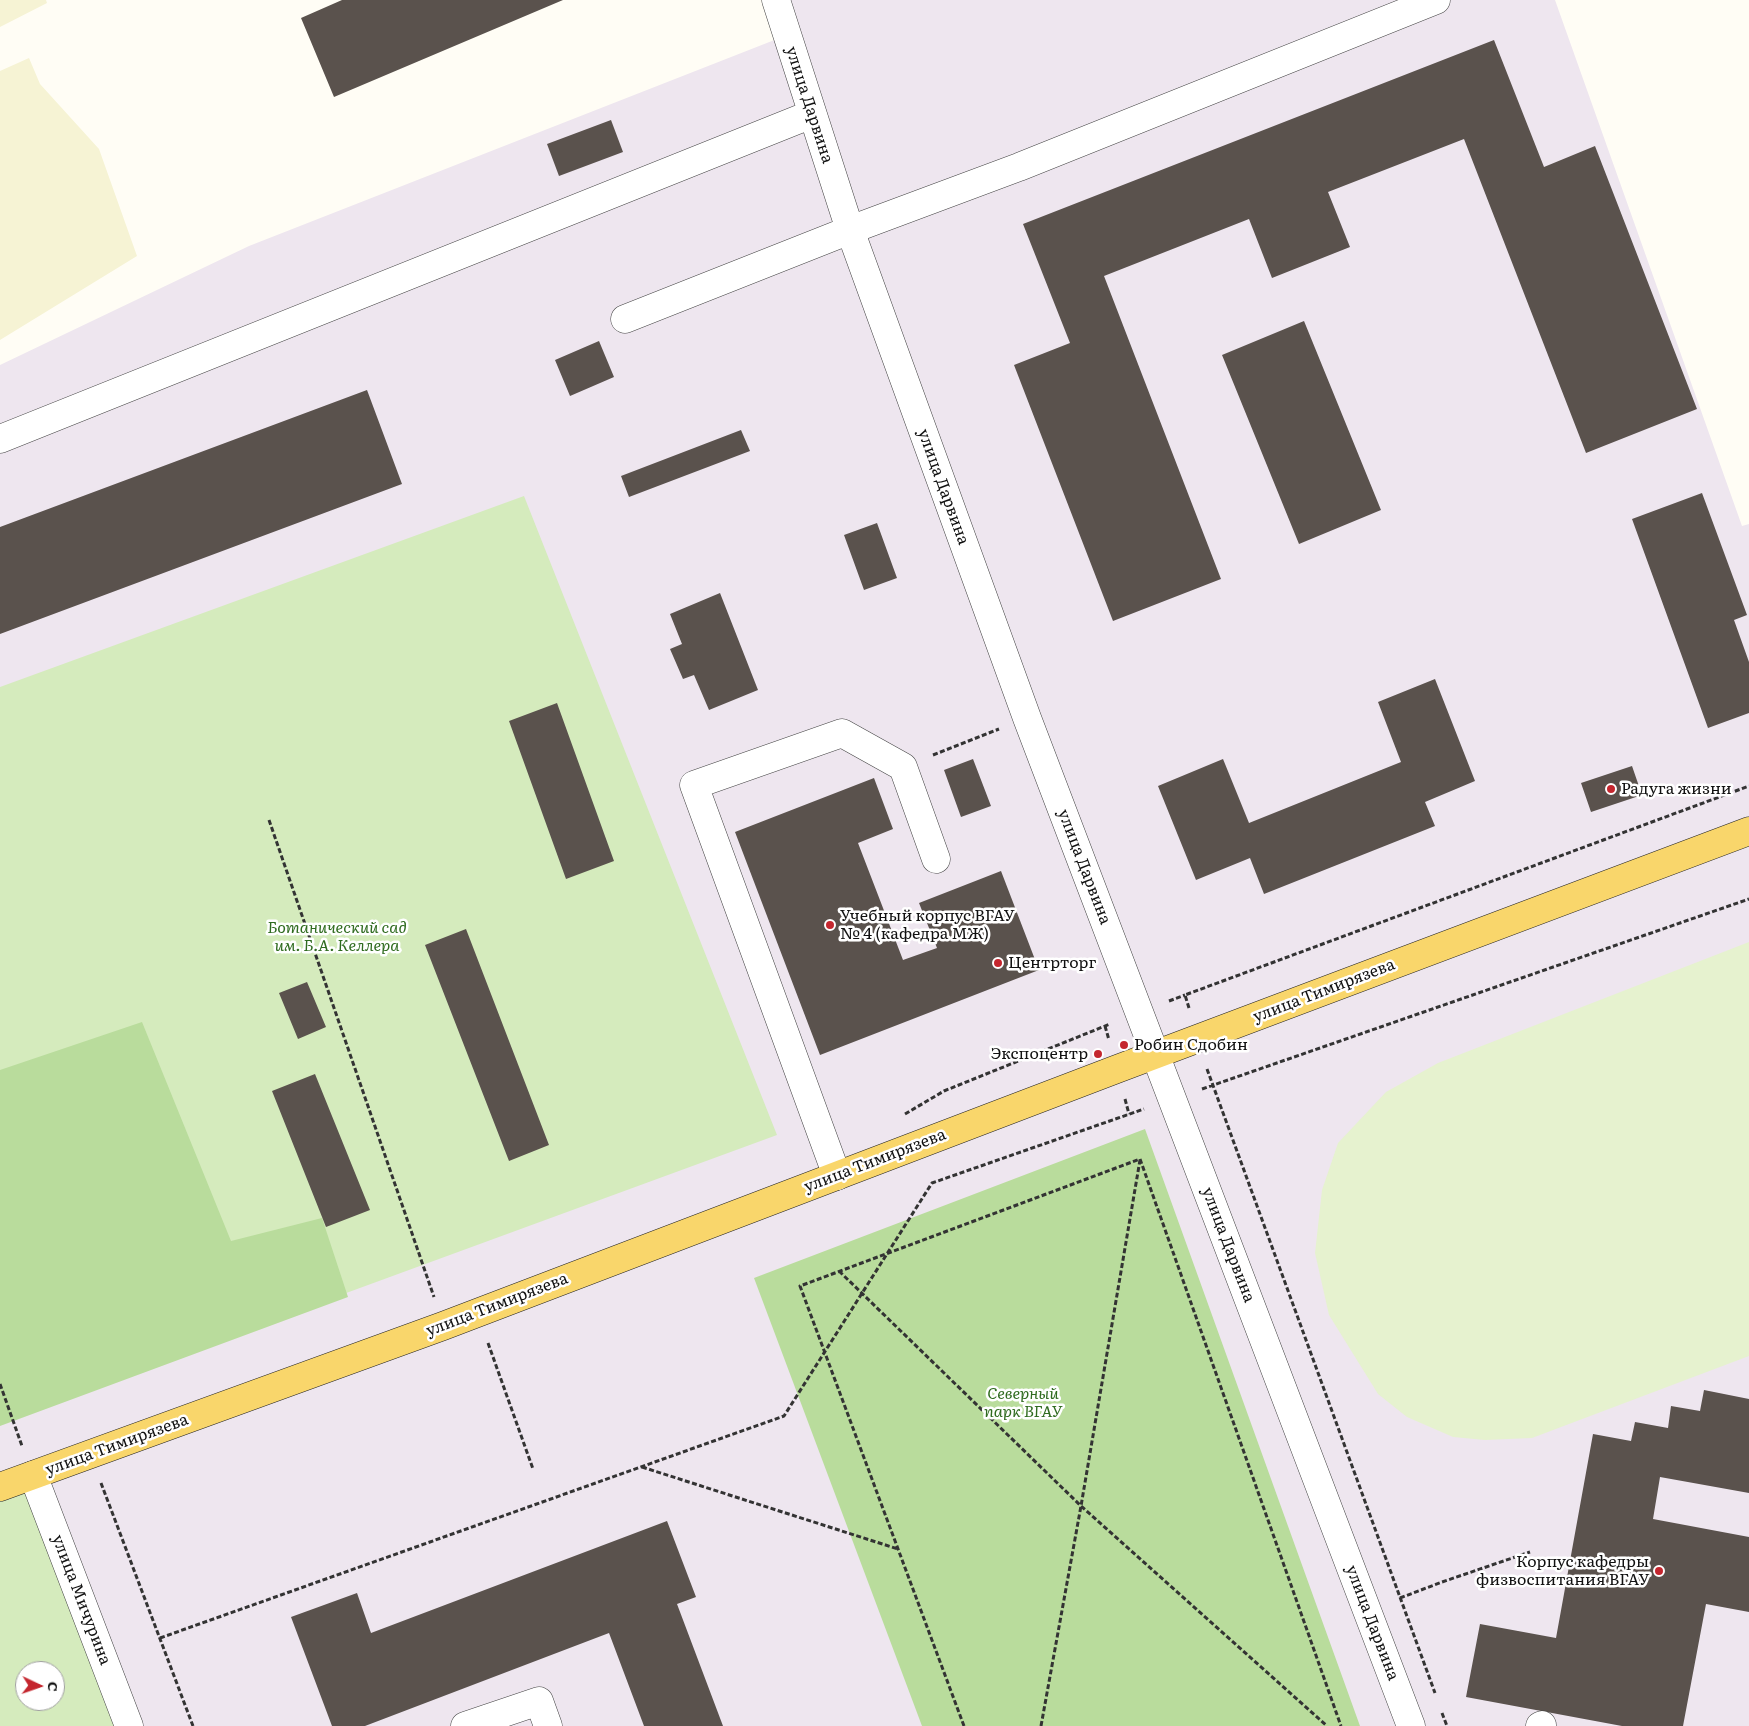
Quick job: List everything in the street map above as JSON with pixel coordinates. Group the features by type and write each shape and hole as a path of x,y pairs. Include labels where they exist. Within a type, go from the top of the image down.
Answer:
{"main road":[{"name":"улица Тимирязева","path":"0,1486 443,1326 1749,831"}],"street":[{"name":"улица Дарвина","path":"776,0 850,230 1028,718 1411,1726"},
{"path":"625,318 850,230 1020,167 1436,0"},
{"path":"0,439 812,114"},
{"path":"837,1176 694,785 842,733 903,767 936,859"},
{"name":"улица Мичурина","path":"33,1475 129,1726"},
{"path":"464,1726 539,1700 548,1726"}],"path":[{"path":"903,767 1028,718"},
{"path":"903,1115 944,1091 1185,995 1749,786"},
{"path":"269,820 443,1326"},
{"path":"160,1638 784,1416 932,1184 1749,899"},
{"path":"1185,995 1212,1085 1437,1699"},
{"path":"964,1726 800,1286 1140,1159"},
{"path":"1041,1726 1081,1506 1140,1159"},
{"path":"1140,1159 1341,1726"},
{"path":"838,1271 1081,1506 1327,1726"},
{"path":"487,1342 533,1469"},
{"path":"0,1384 33,1475"},
{"path":"642,1466 898,1550"},
{"path":"100,1480 193,1726"},
{"path":"1400,1598 1530,1552"},
{"path":"1440,1708 1447,1726"}],"shaded area":[{"path":"0,0 46,0 47,3 0,27"},
{"path":"765,0 1555,0 1742,526 1749,524 1749,1726 0,1726 0,365 249,246 777,39"},
{"path":"29,58 40,84 99,149 137,256 0,340 0,71"}],"green space":[{"name":"Ботанический сад им. Б.А. Келлера","path":"524,496 777,1135 0,1420 0,687"},
{"path":"1749,942 1749,1356 1532,1438 1485,1440 1453,1437 1407,1417 1378,1394 1329,1315 1315,1253 1322,1190 1338,1143 1386,1092 1438,1063"},
{"path":"142,1022 231,1241 322,1218 348,1297 0,1426 0,1070"},
{"name":"Северный парк ВГАУ","path":"1145,1129 1360,1726 922,1726 754,1278"},
{"path":"26,1489 116,1726 0,1726 0,1498"}],"building":[{"path":"342,0 563,0 334,97 301,18"},
{"path":"1494,40 1544,167 1595,146 1697,409 1586,453 1464,139 1328,192 1350,247 1272,278 1249,219 1104,276 1221,579 1113,621 1014,365 1070,343 1023,224"},
{"path":"611,120 623,152 559,176 547,144"},
{"path":"1304,321 1381,510 1299,544 1222,355"},
{"path":"599,341 614,377 570,396 555,360"},
{"path":"367,390 402,484 0,634 0,527"},
{"path":"741,430 750,451 629,497 621,476"},
{"path":"1702,493 1747,615 1734,620 1749,662 1749,713 1708,728 1632,519"},
{"path":"877,523 897,578 864,590 844,535"},
{"path":"720,593 758,690 709,710 694,675 683,679 670,649 682,644 670,614"},
{"path":"1435,679 1475,781 1425,802 1435,826 1264,894 1250,858 1196,880 1158,786 1223,759 1249,823 1401,762 1378,702"},
{"path":"557,703 614,861 566,879 509,721"},
{"path":"973,759 991,806 961,817 944,770"},
{"name":"Радуга жизни","path":"1632,766 1642,795 1591,812 1581,783"},
{"name":"Учебный корпус ВГАУ № 4 (кафедра МЖ)","path":"874,778 893,829 858,843 903,960 937,948 919,903 1001,871 1039,970 820,1055 735,832"},
{"path":"466,929 549,1145 509,1161 425,945"},
{"path":"307,982 326,1027 298,1039 279,993"},
{"path":"315,1074 370,1210 326,1227 272,1091"},
{"name":"Корпус кафедры физвоспитания ВГАУ","path":"1704,1390 1749,1399 1749,1493 1660,1477 1653,1519 1749,1537 1749,1612 1706,1604 1683,1726 1622,1726 1466,1697 1480,1624 1556,1638 1593,1434 1631,1441 1635,1422 1668,1428 1671,1406 1700,1411"},
{"path":"667,1521 696,1597 677,1604 723,1726 644,1726 609,1633 365,1726 332,1726 291,1617 357,1593 371,1633"}],"place":[{"name":"Радуга жизни","path":"1611,789"},
{"name":"Учебный корпус ВГАУ № 4 (кафедра МЖ)","path":"830,925"},
{"name":"Центрторг","path":"998,963"},
{"name":"Робин Сдобин","path":"1124,1045"},
{"name":"Экспоцентр","path":"1098,1054"},
{"name":"Корпус кафедры физвоспитания ВГАУ","path":"1659,1571"}]}
